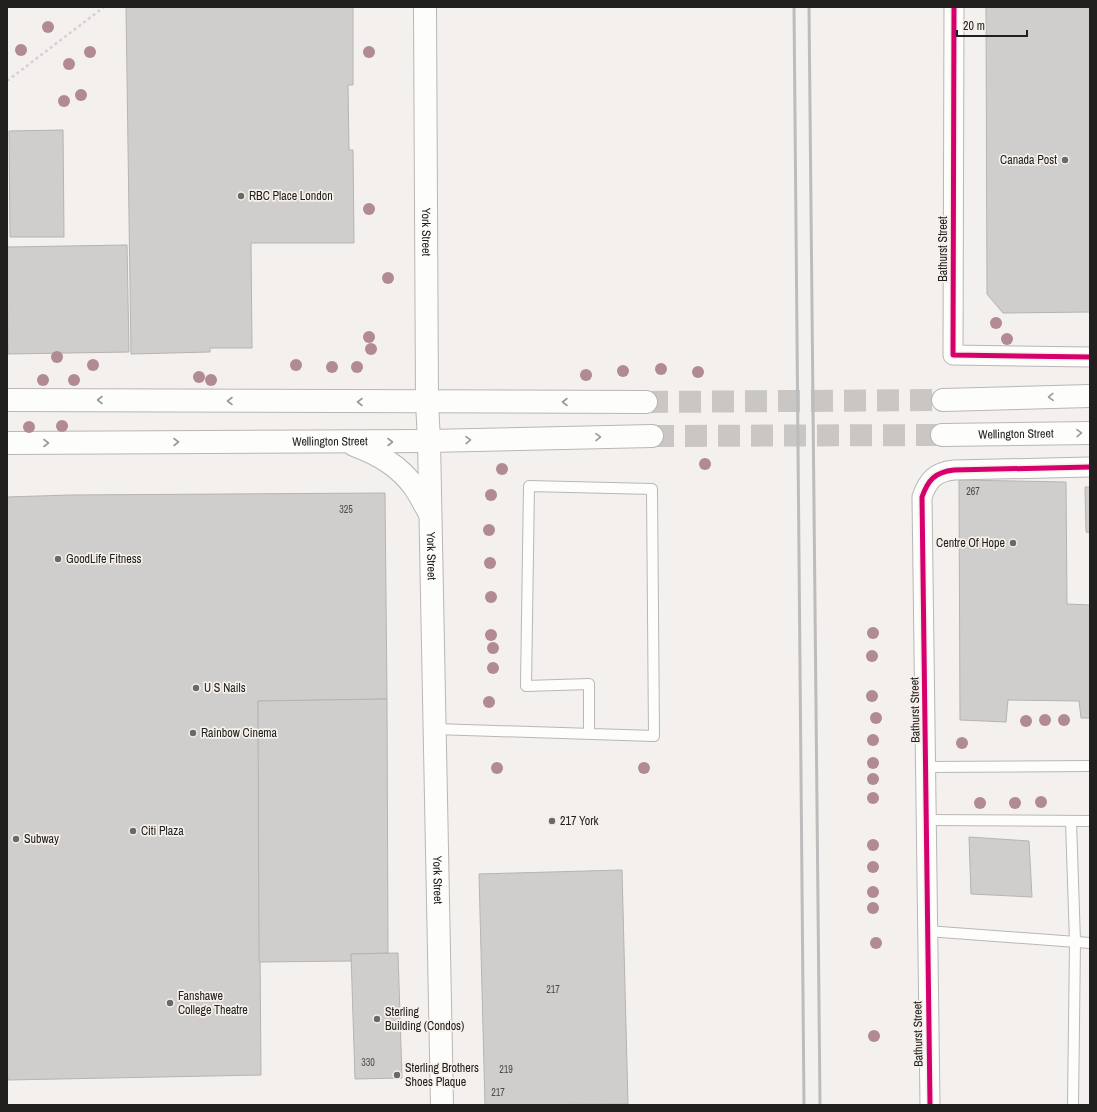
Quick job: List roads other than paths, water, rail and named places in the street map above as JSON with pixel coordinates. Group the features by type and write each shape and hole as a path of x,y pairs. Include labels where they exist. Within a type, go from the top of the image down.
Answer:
{"main road":[{"name":"York Street","path":"425,7 427,402 442,1105"},
{"path":"943,400 1090,396"},
{"path":"7,400 646,402"},
{"name":"Wellington Street","path":"942,435 1090,433"},
{"name":"Wellington Street","path":"7,443 348,442 652,436"},
{"path":"348,442 375,453 396,466 414,486 430,514"}],"street":[{"name":"Bathurst Street","path":"954,7 953,355 1090,357"},
{"name":"Bathurst Street","path":"930,1105 922,498 926,486 933,477 944,471 1090,467"}],"lane":[{"path":"435,729 589,734 654,736 652,489 529,486 526,686 590,684 589,734"},
{"path":"925,767 1090,766"},
{"path":"926,820 1090,821"},
{"path":"1071,821 1075,942 1074,1105"},
{"path":"927,931 1090,943"}],"tunnel":[{"path":"646,402 943,400"},
{"path":"652,436 942,435"}],"railway":[{"path":"794,7 804,1105"},
{"path":"809,7 820,1105"}],"place":[{"name":"Canada Post","path":"1065,160"},
{"name":"RBC Place London","path":"241,196"},
{"name":"Centre Of Hope","path":"1013,543"},
{"name":"GoodLife Fitness","path":"58,559"},
{"name":"U S Nails","path":"196,688"},
{"name":"Rainbow Cinema","path":"193,733"},
{"name":"217 York","path":"552,821"},
{"name":"Citi Plaza","path":"133,831"},
{"name":"Subway","path":"16,839"},
{"name":"Fanshawe College Theatre","path":"170,1003"},
{"name":"Sterling Building (Condos)","path":"377,1019"},
{"name":"Sterling Brothers Shoes Plaque","path":"397,1075"}]}
